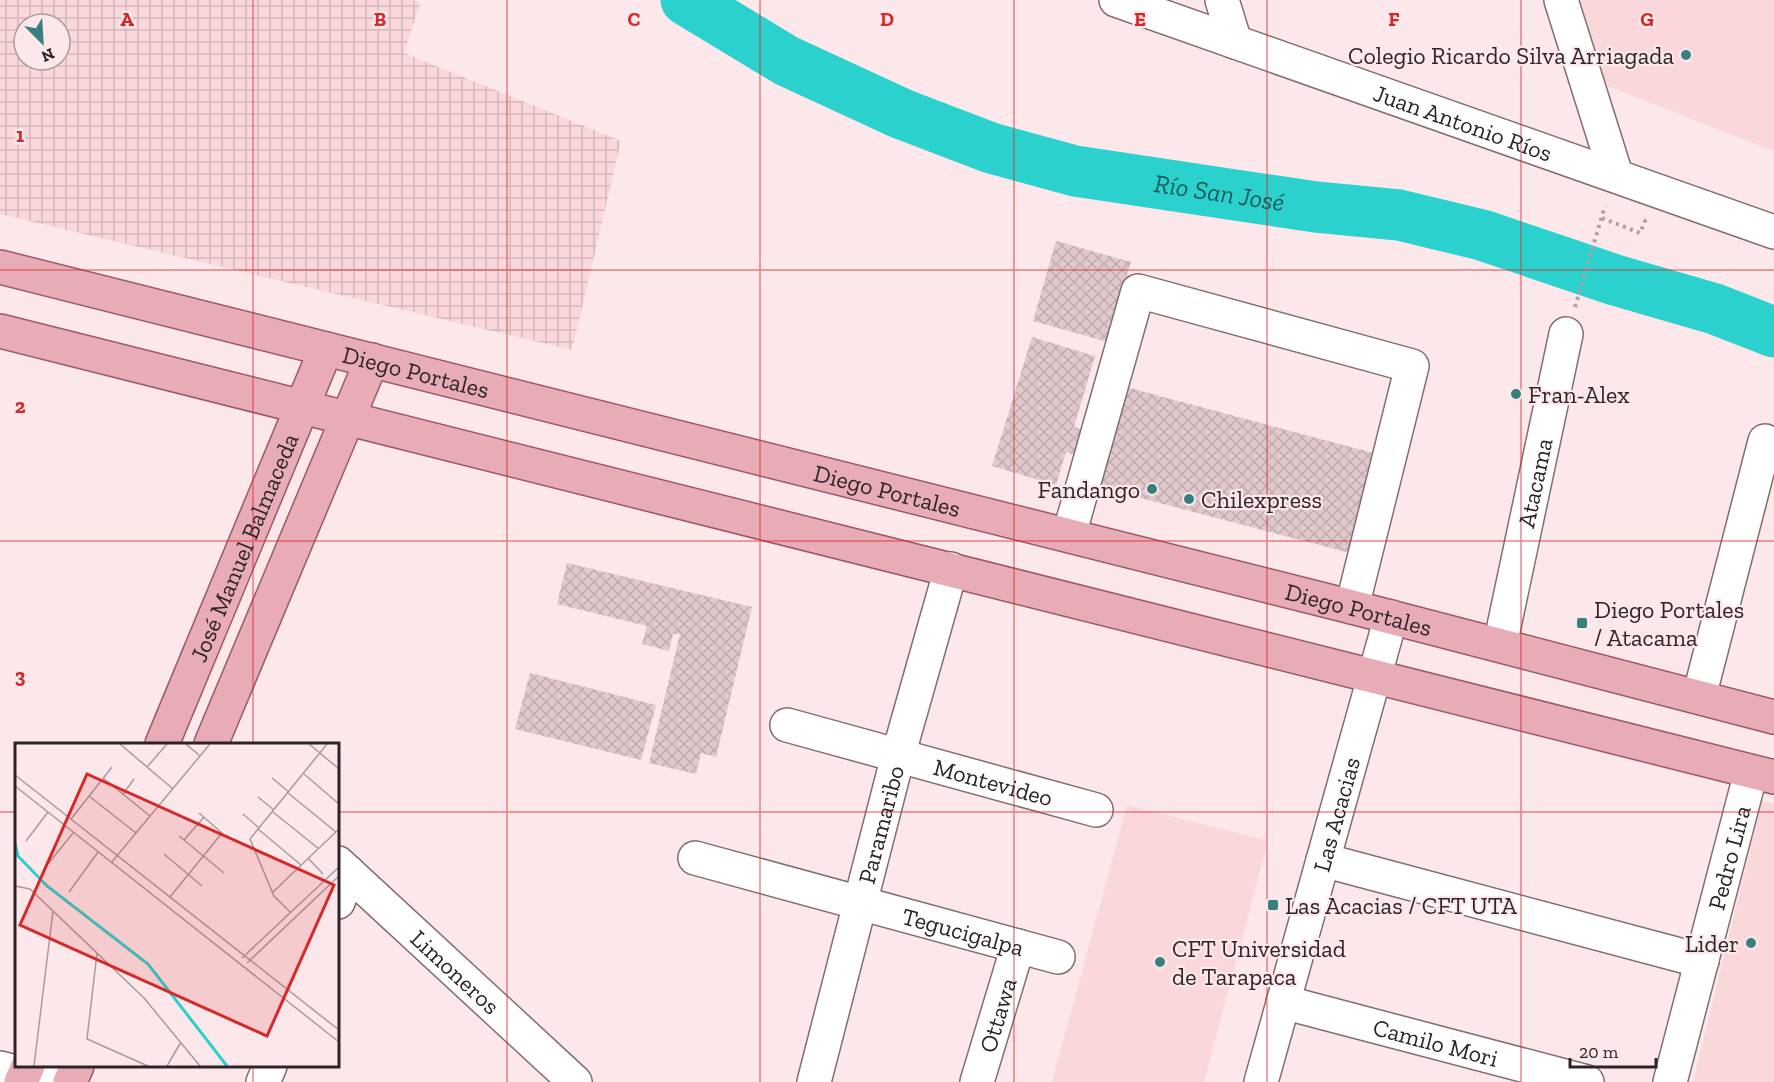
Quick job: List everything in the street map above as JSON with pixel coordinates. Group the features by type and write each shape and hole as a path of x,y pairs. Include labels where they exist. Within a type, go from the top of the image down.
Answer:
{"main road":[{"name":"Diego Portales","path":"0,267 1069,535 1774,717"},
{"path":"0,331 1763,775"},
{"name":"José Manuel Balmaceda","path":"162,743 327,349"},
{"name":"José Manuel Balmaceda","path":"211,743 372,360"},
{"path":"70,1082 76,1067"}],"street":[{"name":"Juan Antonio Ríos","path":"1116,0 1774,232"},
{"path":"1222,0 1235,42"},
{"path":"1562,0 1616,175"},
{"path":"1069,535 1138,291 1412,366 1352,607"},
{"name":"Atacama","path":"1500,645 1566,334"},
{"path":"1699,697 1765,441"},
{"name":"Paramaribo","path":"814,1082 898,756 951,569"},
{"name":"Las Acacias","path":"1261,1082 1391,617"},
{"name":"Montevideo","path":"787,725 1096,810"},
{"name":"Pedro Lira","path":"1670,1082 1702,962 1763,775"},
{"name":"Tegucigalpa","path":"695,858 860,905 1058,957"},
{"path":"1323,860 1702,962"},
{"name":"Limoneros","path":"341,879 575,1082"},
{"name":"Ottawa","path":"977,1082 1018,946"},
{"name":"Camilo Mori","path":"1283,1002 1506,1072 1587,1082"},
{"path":"263,1082 269,1067"}],"path":[{"path":"1566,334 1602,218"}],"shaded area":[{"path":"0,0 413,0 420,3 404,53 621,141 572,350 0,214"},
{"name":"Colegio Ricardo Silva Arriagada","path":"1580,0 1774,0 1774,151 1607,86"},
{"name":"Lider","path":"1762,801 1774,804 1774,1082 1693,1082"},
{"name":"CFT Universidad de Tarapaca","path":"1127,805 1268,841 1204,1082 1052,1082"}],"building":[{"path":"1056,241 1131,262 1108,342 1033,321"},
{"path":"1032,337 1095,356 1074,427 1089,431 1081,457 1066,452 1056,485 992,466"},
{"path":"1126,387 1377,454 1350,553 1099,487"},
{"path":"567,563 752,607 716,757 701,753 696,774 649,763 680,634 673,634 669,651 642,644 647,626 557,604"},
{"path":"530,673 656,705 641,760 515,729"}],"waterway":[{"name":"Río San José","path":"686,0 787,61 902,114 991,148 1075,171 1316,207 1399,215 1482,235 1615,280 1715,309 1774,332"}],"place":[{"name":"Colegio Ricardo Silva Arriagada","path":"1686,55"},
{"name":"Fran-Alex","path":"1516,394"},
{"name":"Fandango","path":"1152,489"},
{"name":"Chilexpress","path":"1189,499"},
{"name":"Diego Portales / Atacama","path":"1582,623"},
{"name":"Las Acacias / CFT UTA","path":"1273,905"},
{"name":"Lider","path":"1751,943"},
{"name":"CFT Universidad de Tarapaca","path":"1160,962"}]}
